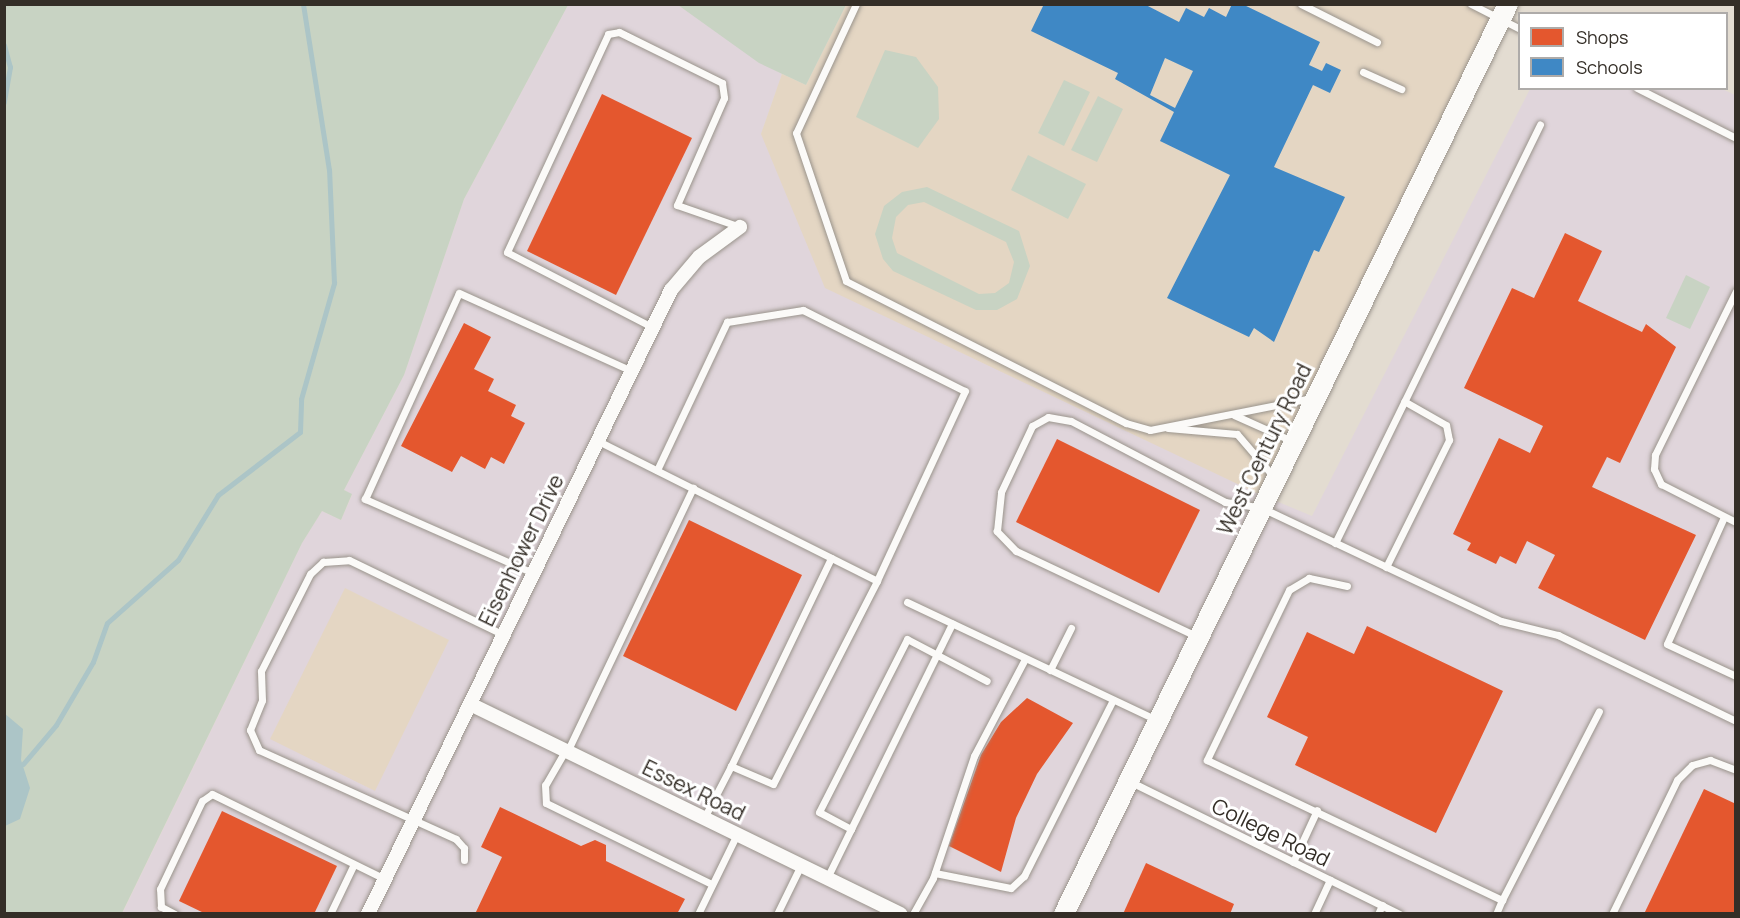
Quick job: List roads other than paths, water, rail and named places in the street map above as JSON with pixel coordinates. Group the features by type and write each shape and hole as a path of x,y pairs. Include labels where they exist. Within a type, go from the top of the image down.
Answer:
{"main road":[{"name":"West Century Road","path":"1064,914 1504,12"}],"street":[{"name":"Eisenhower Drive","path":"368,914 671,290 699,257 740,227"},
{"name":"Essex Road","path":"470,704 899,913"}],"lane":[{"path":"856,4 796,133 846,281 1126,423 1150,430 1317,396"},
{"path":"1301,4 1377,42"},
{"path":"1471,4 1504,12 1518,27"},
{"path":"652,327 507,252 608,34 619,32 722,83 724,98 677,205 740,227"},
{"path":"1363,72 1401,89"},
{"path":"1641,90 1736,138"},
{"path":"1335,543 1539,125"},
{"path":"1736,291 1655,455 1654,469 1661,484 1736,522"},
{"path":"533,573 365,499 459,293 632,371"},
{"path":"657,470 727,322 803,310 965,391 877,581 773,784 731,766"},
{"path":"1386,567 1449,440 1446,425 1404,401"},
{"path":"1230,414 1294,442"},
{"path":"1199,638 1016,551 997,531 1001,492 1032,426 1048,417 1071,421 1225,502 1262,508 1501,621 1558,635 1736,721"},
{"path":"1162,427 1237,434 1276,480"},
{"path":"598,441 877,581"},
{"path":"693,488 566,751 545,785 546,803 711,884"},
{"path":"1724,517 1666,644 1736,676"},
{"path":"704,818 831,558"},
{"path":"464,860 462,843 253,746 261,671 310,574 334,559 363,566 504,635"},
{"path":"1347,586 1309,578 1289,590 1207,760 1317,810 1502,900"},
{"path":"907,602 1158,721"},
{"path":"827,878 952,624"},
{"path":"1050,670 1071,628"},
{"path":"851,829 819,812 907,639 987,681"},
{"path":"913,914 935,873 974,756 1025,658"},
{"path":"935,873 1011,888 1024,876 1113,699"},
{"path":"1496,914 1599,711"},
{"path":"1612,914 1677,780 1692,765 1710,760 1736,770"},
{"name":"College Road","path":"1129,780 1399,914"},
{"path":"175,914 161,908 160,889 202,801 212,794 385,879"},
{"path":"1293,862 1317,810"},
{"path":"698,914 737,834"},
{"path":"330,914 354,864"},
{"path":"777,914 801,865"},
{"path":"1314,914 1330,880"},
{"path":"1378,914 1382,905"}],"water":[{"path":"4,713 23,729 21,760 30,788 20,819 5,826"}],"waterway":[{"path":"23,764 56,725 93,662 107,623 178,560 218,495 300,432 301,399 334,283 329,170 303,4"},
{"path":"4,45 10,67 4,102"}]}
